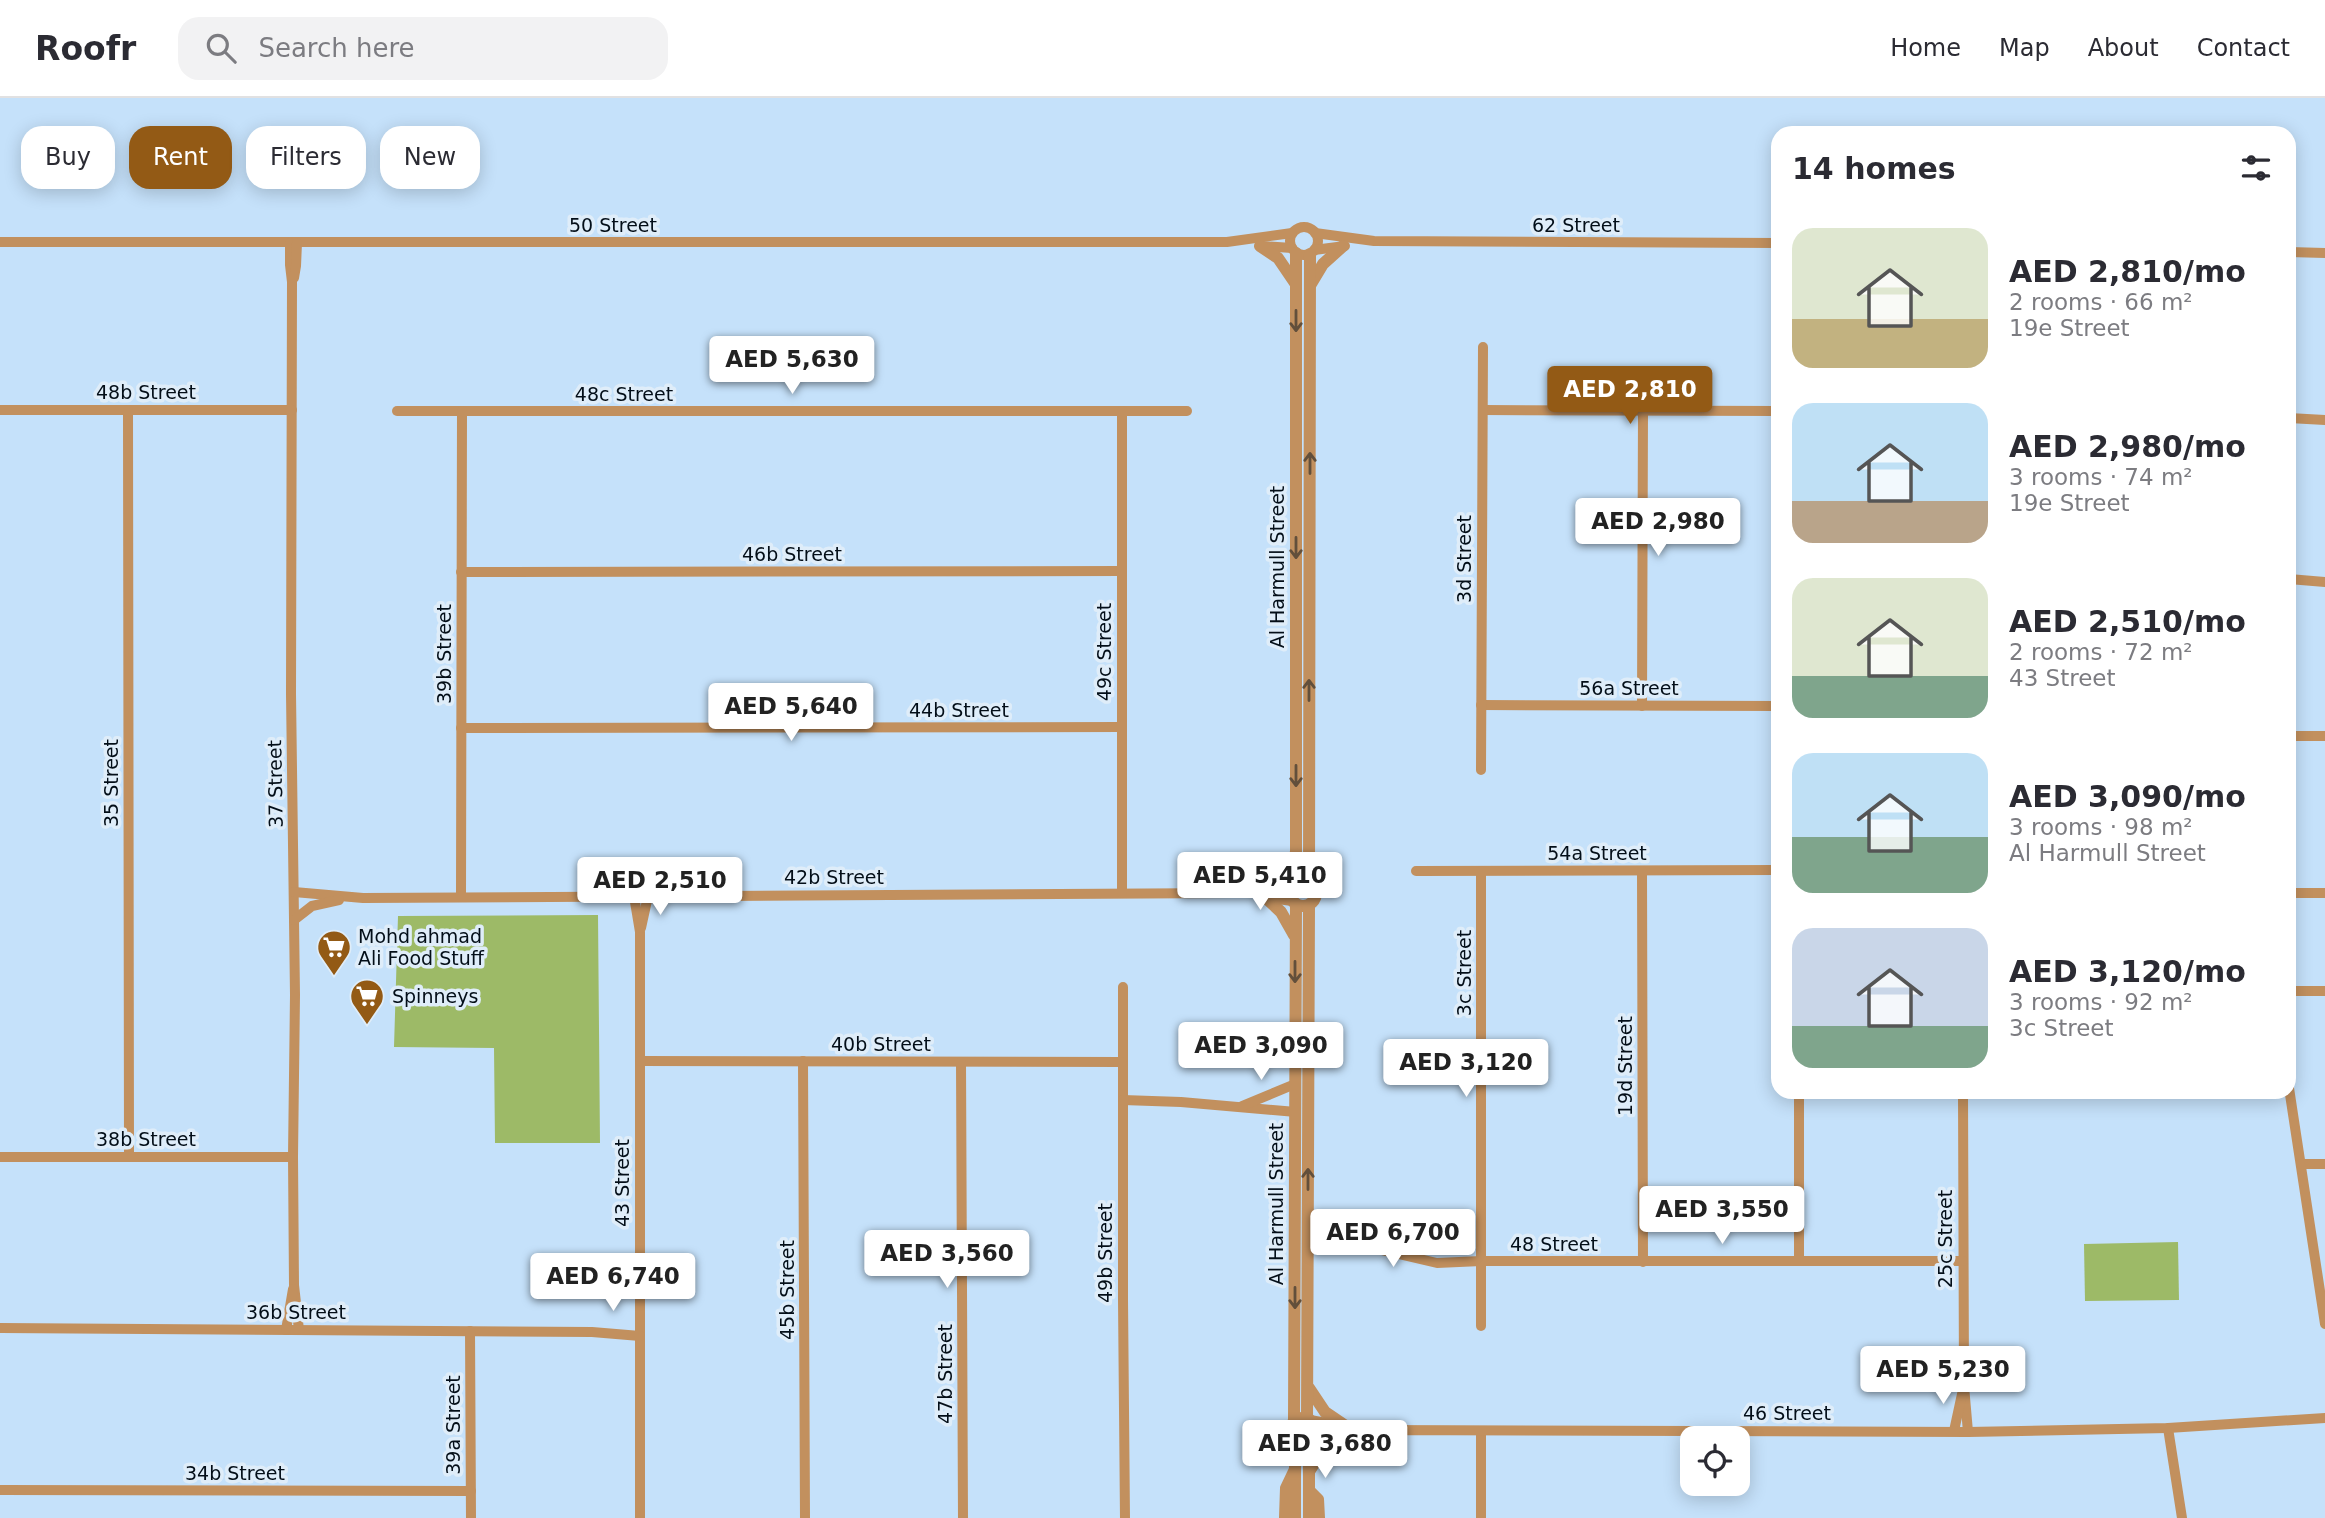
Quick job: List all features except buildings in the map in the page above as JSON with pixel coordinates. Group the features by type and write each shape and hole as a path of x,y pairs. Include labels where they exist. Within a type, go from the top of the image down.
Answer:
{"street":[{"path":"1305,228 1315,233 1317,244 1312,252 1301,255 1294,251 1290,239 1292,233 1305,228"},
{"name":"50 Street","path":"1227,242 1292,233"},
{"name":"62 Street","path":"1315,233 1374,242"},
{"name":"50 Street","path":"0,242 1227,242 1294,251"},
{"name":"62 Street","path":"1312,252 1374,242 1771,243"},
{"name":"37 Street","path":"294,243 296,266 292,282 291,694 294,892 293,1157 294,1285 299,1330"},
{"path":"1260,246 1278,258 1296,284"},
{"path":"1310,288 1323,264 1343,246"},
{"name":"Al Harmull Street","path":"1294,251 1296,854 1299,883"},
{"name":"Al Harmull Street","path":"1299,883 1312,252"},
{"path":"2296,252 2325,253"},
{"name":"3d Street","path":"1482,770 1483,347"},
{"name":"48b Street","path":"0,410 292,410"},
{"name":"35 Street","path":"128,410 129,1157"},
{"path":"1483,410 1771,411"},
{"path":"1642,706 1643,410"},
{"name":"48c Street","path":"397,411 1187,411"},
{"name":"39b Street","path":"461,897 462,411"},
{"name":"49c Street","path":"1122,411 1122,893"},
{"path":"2296,418 2325,420"},
{"name":"46b Street","path":"461,572 1122,571"},
{"path":"2296,580 2325,582"},
{"name":"56a Street","path":"1481,705 1771,706"},
{"name":"44b Street","path":"461,728 1122,727"},
{"path":"2296,736 2325,736"},
{"path":"1295,941 1287,921 1263,893 1296,854"},
{"name":"54a Street","path":"1416,871 1771,870"},
{"name":"3c Street","path":"1481,871 1481,1326"},
{"name":"19d Street","path":"1642,871 1643,1262"},
{"path":"1299,883 1315,888 1317,893 1314,902 1299,903 1290,893 1299,883"},
{"name":"42b Street","path":"294,892 353,898 1263,893 1299,883"},
{"name":"42b Street","path":"1263,893 1299,903"},
{"path":"2296,893 2325,893"},
{"name":"43 Street","path":"640,932 648,895"},
{"name":"43 Street","path":"634,896 640,932 640,1518"},
{"name":"42b Street","path":"294,920 312,906 353,898"},
{"name":"Al Harmull Street","path":"1299,903 1295,941 1295,1084 1304,1420"},
{"name":"Al Harmull Street","path":"1299,903 1308,1238 1308,1382 1304,1420"},
{"name":"49b Street","path":"1123,987 1125,1518"},
{"path":"2296,991 2325,991"},
{"name":"40b Street","path":"640,1061 1122,1062"},
{"name":"45b Street","path":"803,1061 805,1518"},
{"name":"47b Street","path":"961,1062 963,1518"},
{"path":"1238,1108 1295,1084"},
{"path":"1799,1099 1799,1261"},
{"name":"25c Street","path":"1963,1099 1964,1386 1968,1432"},
{"path":"2291,1099 2325,1324"},
{"path":"1122,1100 1296,1112"},
{"name":"38b Street","path":"0,1157 293,1157"},
{"path":"2301,1164 2325,1164"},
{"name":"48 Street","path":"1308,1238 1437,1264 1481,1261 1963,1261"},
{"name":"37 Street","path":"286,1329 294,1285"},
{"name":"36b Street","path":"0,1328 592,1332 607,1328 640,1332"},
{"name":"39a Street","path":"470,1331 471,1518"},
{"path":"1308,1382 1314,1398 1345,1430 1322,1451 1309,1473"},
{"name":"25c Street","path":"1954,1431 1964,1386"},
{"name":"46 Street","path":"1304,1420 1345,1430 1968,1432 2168,1428 2325,1418"},
{"path":"1295,1518 1296,1441 1290,1430 1304,1420 1315,1427 1311,1440 1309,1518"},
{"path":"2168,1428 2182,1518"},
{"name":"46 Street","path":"1311,1440 1345,1430"},
{"path":"1481,1431 1481,1518"},
{"path":"1296,1441 1302,1443 1311,1440"},
{"path":"1284,1518 1285,1488 1295,1467"},
{"path":"1309,1489 1319,1499 1320,1518"},
{"name":"34b Street","path":"0,1490 471,1491"}],"green space":[{"path":"598,915 600,1143 495,1143 494,1048 394,1047 398,916"},
{"path":"2178,1242 2179,1300 2085,1301 2084,1244"}],"place":[{"name":"Mohd ahmad Ali Food Stuff","path":"334,977"},
{"name":"Spinneys","path":"367,1026"}]}
